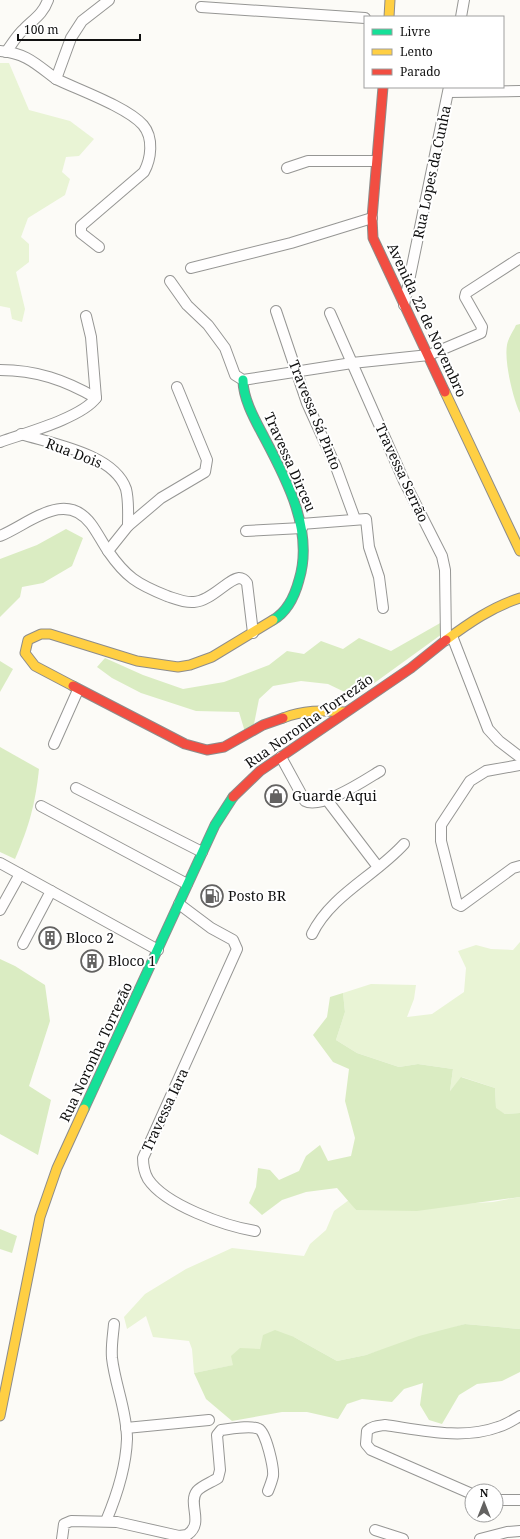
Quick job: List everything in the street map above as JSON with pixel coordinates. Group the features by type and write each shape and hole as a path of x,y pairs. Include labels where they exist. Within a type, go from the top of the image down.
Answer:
{"street":[{"path":"3,51 23,29 38,18 45,8 48,0"},
{"path":"56,80 71,38 82,21 109,0"},
{"path":"389,16 390,0"},
{"path":"462,16 464,0"},
{"path":"202,6 364,18"},
{"path":"3,51 17,53 27,57 56,80 131,116 144,126 151,149 149,162 144,172 81,226 82,233 99,247"},
{"name":"Avenida 22 de Novembro","path":"383,88 372,218 373,238 429,355 491,491 518,538 520,551"},
{"path":"449,90 520,91"},
{"name":"Rua Lopes da Cunha","path":"404,305 449,90"},
{"path":"287,168 308,161 376,161"},
{"path":"191,268 291,243 372,218"},
{"path":"170,281 187,305 208,324 225,348 235,375 243,380 297,373 352,363 429,355 481,333 482,326 465,297 466,293 520,258"},
{"name":"Travessa Sá Pinto","path":"276,311 312,415 330,453 355,519"},
{"name":"Travessa Serrão","path":"330,313 404,481 442,556 445,570 449,638"},
{"path":"0,442 75,414 91,404 96,398 91,337 86,316"},
{"path":"0,370 22,370 42,375 72,384 96,398"},
{"name":"Travessa Dirceu","path":"78,690 47,673 31,662 24,653 28,640 41,634 50,634 132,660 182,666 194,664 210,657 253,633 278,617 293,598 299,582 304,558 302,526 276,461 260,431 249,404 243,380"},
{"path":"108,550 128,526 161,498 205,472 207,469 207,460 177,388"},
{"name":"Rua Dois","path":"21,434 84,453 110,467 119,476 126,488 128,500 128,526"},
{"path":"0,536 46,512 64,507 81,514 91,523 119,568 140,585 187,602 195,602 204,599 236,579 244,579 247,583 253,633"},
{"path":"246,531 365,518 367,520 369,547 380,577 383,608"},
{"name":"Rua Noronha Torrezão","path":"0,1416 40,1217 57,1168 215,825 233,797 260,771 344,712 411,668 449,638 492,609 520,598"},
{"path":"449,638 488,729 499,741 520,757"},
{"path":"54,744 78,690 174,739 207,750 224,747 263,725 296,713 321,710 344,712"},
{"path":"281,757 306,800 312,803 327,800 380,772"},
{"path":"520,765 486,772 470,780 441,825 441,841 457,904 463,906 513,868 520,866"},
{"path":"76,788 202,852"},
{"path":"327,800 378,867"},
{"path":"40,806 187,884"},
{"path":"312,934 318,922 328,910 404,844"},
{"path":"0,863 158,950"},
{"path":"0,910 20,874"},
{"path":"23,944 51,891"},
{"name":"Travessa Iara","path":"179,904 211,928 233,940 237,946 236,954 143,1158 143,1166 148,1180 163,1194 176,1203 227,1224 255,1231"},
{"path":"106,1521 118,1495 125,1456 126,1428 111,1346 114,1324"},
{"path":"464,1491 371,1450 366,1444 367,1431 370,1428 385,1425 438,1432 486,1431 499,1427 520,1416"},
{"path":"126,1428 210,1420"},
{"path":"62,1539 63,1527 66,1522 71,1521 106,1521 179,1536 187,1536 191,1533 196,1521 194,1496 197,1490 218,1478 220,1470 217,1435 221,1430 260,1429 263,1433 272,1462 273,1475 268,1491"},
{"path":"504,1500 520,1500"},
{"path":"375,1530 403,1539"},
{"path":"480,1539 507,1532 520,1531"}],"green space":[{"path":"0,63 9,63 29,110 70,121 94,139 79,156 66,157 62,172 70,179 65,195 28,218 21,237 29,244 29,262 16,272 25,309 22,322 12,319 10,308 0,306"},
{"path":"520,324 520,413 510,380 506,352 508,342 516,325"},
{"path":"66,529 83,538 72,566 43,583 22,587 20,597 0,617 0,559 37,545"},
{"path":"442,622 442,634 355,697 328,684 301,681 273,686 259,699 254,724 245,732 239,712 196,711 141,693 112,678 97,667 105,658 143,675 183,689 224,682 269,665 287,651 304,654 321,641 343,649 359,638 391,651"},
{"path":"0,661 13,669 0,692"},
{"path":"0,747 39,769 36,794 31,816 15,859 0,852"},
{"path":"520,942 520,1113 505,1114 496,1109 495,1088 462,1077 450,1091 453,1069 418,1064 399,1067 357,1053 336,1040 345,1012 343,993 371,984 416,985 414,999 407,1017 432,1014 464,992 466,968 458,951 476,945 491,949 513,950"},
{"path":"0,959 15,966 45,985 50,1021 29,1086 51,1100 38,1155 0,1134"},
{"path":"343,993 345,1012 336,1040 357,1053 399,1067 418,1064 453,1069 450,1091 461,1077 495,1088 496,1108 505,1114 520,1113 520,1197 417,1211 356,1210 337,1188 306,1192 282,1200 262,1215 249,1203 256,1187 258,1168 270,1170 279,1180 299,1171 306,1156 320,1145 328,1161 351,1156 355,1138 345,1101 349,1069 333,1062 313,1035 327,1017 330,997"},
{"path":"520,1197 520,1329 465,1324 366,1355 337,1361 294,1337 260,1349 234,1365 194,1373 192,1349 189,1341 153,1337 146,1316 127,1329 124,1317 145,1294 186,1269 232,1248 304,1256 310,1244 326,1230 334,1211 349,1200 356,1210 493,1202"},
{"path":"0,1229 17,1236 12,1253 0,1249"},
{"path":"465,1324 520,1329 520,1372 502,1381 477,1384 459,1395 442,1424 429,1420 420,1405 423,1383 404,1389 392,1402 362,1399 347,1404 338,1419 307,1412 282,1412 232,1421 206,1399 194,1373 233,1365 231,1356 240,1348 260,1349 263,1335 275,1330 294,1337 337,1361 366,1355 419,1336"}],"traffic: fast":[{"path":"243,380 245,395 250,409 289,488 301,525 303,562 299,580 290,603 278,617 273,620"},
{"path":"84,1109 215,825 233,797"}],"traffic: slow":[{"path":"389,16 390,0"},
{"path":"445,392 520,551"},
{"path":"446,640 490,611 520,598"},
{"path":"73,686 35,666 25,653 28,640 41,634 50,634 137,661 178,667 190,665 212,657 273,620"},
{"path":"283,718 298,713 313,711 344,712"},
{"path":"0,1416 40,1217 57,1168 84,1109"}],"traffic: jam":[{"path":"383,88 372,218 373,238 445,392"},
{"path":"233,797 260,771 411,668 446,640"},
{"path":"73,686 185,744 207,750 224,747 263,725 283,718"}],"place":[{"name":"Guarde Aqui","path":"276,796"},
{"name":"Posto BR","path":"212,896"},
{"name":"Bloco 2","path":"50,938"},
{"name":"Bloco 1","path":"92,961"}]}
